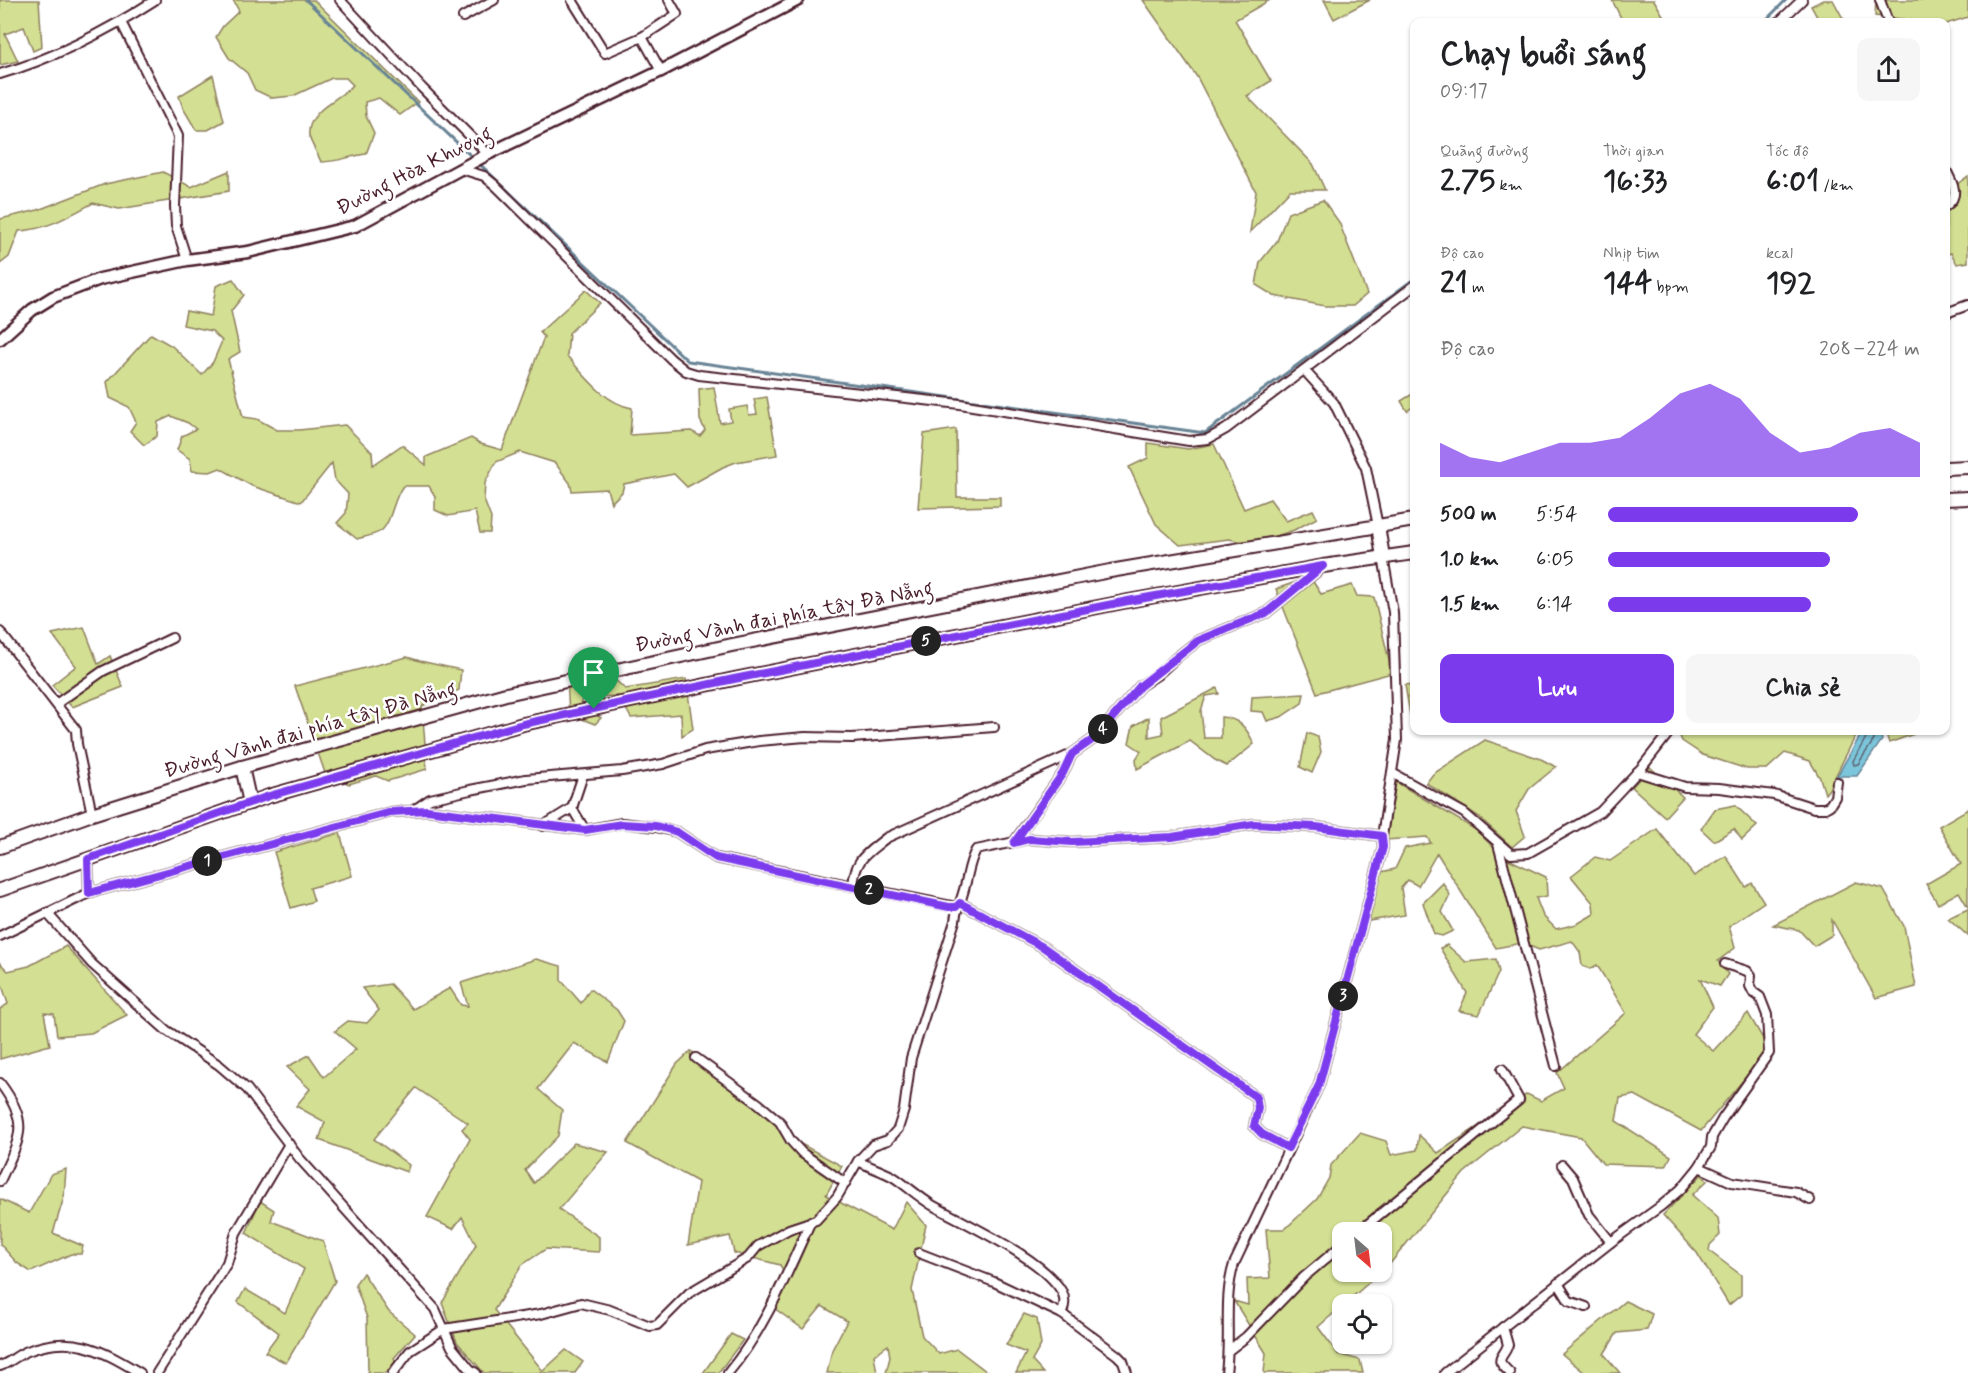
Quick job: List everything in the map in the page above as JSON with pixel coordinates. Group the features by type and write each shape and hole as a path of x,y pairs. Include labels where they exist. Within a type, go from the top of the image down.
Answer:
{"main road":[{"path":"1950,468 1968,468"},
{"path":"1950,499 1968,498"},
{"name":"Đường Vành đai phía tây Đà Nẵng","path":"0,847 92,814 242,767 506,694 732,645 1110,572 1410,521"},
{"path":"1378,526 1383,557"},
{"path":"0,890 250,803 523,724 1105,605 1323,566 1410,554"},
{"path":"242,767 250,803"}],"street":[{"path":"0,74 57,53 122,22 155,0"},
{"path":"340,0 422,88 488,154"},
{"path":"463,17 494,0"},
{"path":"572,0 605,53 642,37 677,14 669,0"},
{"name":"Đường Hòa Khương","path":"0,339 32,310 53,297 100,279 187,260 248,252 355,226 488,154 661,71 798,0"},
{"path":"1783,18 1802,0"},
{"path":"1880,0 1887,18"},
{"path":"122,22 178,136 176,226 187,260"},
{"path":"642,37 661,71"},
{"path":"461,169 484,176 495,185 679,367 699,375 960,404 1190,441 1208,439 1226,429 1410,289"},
{"path":"1950,180 1955,193 1950,202"},
{"path":"1950,312 1968,305"},
{"path":"1304,370 1334,403 1366,468 1378,526"},
{"path":"1226,1373 1229,1350 1228,1282 1234,1264 1319,1085 1383,847 1382,836 1397,740 1393,612 1383,557"},
{"path":"853,886 854,868 868,852 886,838 1072,754 1095,738 1140,686 1199,640 1266,613 1323,566"},
{"path":"0,632 76,730 92,814"},
{"path":"56,704 103,671 172,638"},
{"path":"411,811 430,799 470,790 526,779 583,775 663,764 705,750 759,741 805,737 864,738 993,727"},
{"path":"1392,773 1464,813 1511,854 1528,854 1600,812 1667,735"},
{"path":"1014,843 1063,773 1072,754"},
{"path":"1637,772 1685,787 1719,788 1774,795 1814,808 1825,808 1833,802 1837,782"},
{"path":"543,826 572,808 583,775"},
{"path":"572,808 585,830"},
{"path":"0,936 89,893 391,812 427,810 585,830 622,824 656,826 677,832 716,858 958,905 1043,947 1256,1097 1258,1108 1254,1126 1262,1134 1288,1148"},
{"path":"393,1373 410,1351 444,1329 541,1314 581,1303 610,1310 650,1326 657,1325 689,1293 748,1258 758,1246 789,1229 816,1220 837,1197 858,1161 873,1145 888,1140 898,1129 904,1110 911,1058 963,895 969,862 976,850 1029,839 1072,842 1172,837 1254,824 1316,827 1382,836"},
{"path":"1498,842 1556,1066"},
{"path":"88,859 89,893"},
{"path":"47,913 92,964 158,1023 219,1065 247,1089 300,1159 435,1309 452,1347 476,1373"},
{"path":"1447,1372 1558,1283 1661,1206 1681,1189 1699,1167 1723,1119 1769,1053 1767,1015 1760,997 1753,992 1750,986 1751,975 1747,971 1725,964"},
{"path":"696,1058 759,1104 780,1122 791,1141 802,1153 845,1183"},
{"path":"1370,1222 1519,1100 1502,1069"},
{"path":"0,1083 18,1111 20,1137 0,1181"},
{"path":"157,1373 227,1263 236,1233 289,1144"},
{"path":"858,1161 894,1177 912,1193 1007,1246 1031,1262 1062,1292 1065,1302 1062,1314"},
{"path":"1562,1165 1573,1178 1589,1215 1611,1242"},
{"path":"1699,1167 1732,1182 1796,1192 1810,1200"},
{"path":"728,1373 753,1340 811,1221"},
{"path":"919,1253 986,1279 1062,1314 1117,1355 1123,1361 1127,1373"},
{"path":"1229,1350 1246,1337 1304,1277 1332,1253"},
{"path":"1558,1283 1569,1301 1586,1307"},
{"path":"1503,1327 1509,1345 1499,1361 1510,1373"},
{"path":"0,1366 24,1352 57,1343 83,1344 110,1354 140,1373"}],"green space":[{"path":"0,0 39,0 42,47 33,51 24,27 5,34 18,61 0,65"},
{"path":"233,0 314,0 418,102 400,115 379,98 365,102 366,116 374,133 366,154 321,162 310,139 309,127 325,106 353,85 346,78 332,78 293,96 272,98 255,90 247,73 229,58 216,37 223,26 239,11"},
{"path":"1143,0 1270,0 1235,20 1271,81 1247,96 1313,164 1325,190 1290,190 1250,232 1256,192 1197,77"},
{"path":"1324,0 1370,0 1334,19"},
{"path":"1612,0 1654,0 1665,18 1621,18"},
{"path":"1823,0 1833,0 1843,18 1818,18 1811,6"},
{"path":"1876,0 1968,0 1968,17 1950,23 1950,18 1875,16"},
{"path":"213,75 224,121 208,130 196,130 179,96"},
{"path":"229,171 229,191 119,209 93,203 48,225 19,231 9,257 0,264 0,219 38,210 105,184 163,172 191,187"},
{"path":"1968,176 1968,262 1957,264 1950,253 1950,185 1952,188"},
{"path":"1323,200 1339,222 1367,294 1353,306 1325,306 1274,296 1256,285 1260,262 1277,241 1288,213"},
{"path":"233,279 244,295 231,311 240,352 228,359 243,417 257,419 277,430 345,425 372,452 373,465 402,445 426,465 426,457 471,438 481,444 502,450 544,337 540,332 586,290 600,303 569,333 567,356 604,395 632,408 630,435 691,431 700,436 705,430 700,420 699,389 714,387 720,423 731,421 729,409 747,406 749,415 757,414 754,399 767,397 777,455 736,462 687,487 674,474 624,484 622,492 611,503 607,489 572,491 570,483 555,463 520,452 496,462 485,483 484,500 491,518 490,533 480,533 475,511 448,516 435,510 435,497 429,486 403,486 385,527 376,534 357,539 337,523 346,513 348,494 335,480 332,463 301,502 252,486 220,468 210,472 192,471 190,459 177,450 182,436 196,429 171,416 158,422 157,436 144,445 130,431 136,422 129,407 110,398 107,382 151,334 172,346 202,375 213,362 222,341 212,331 183,325 186,311 211,316 216,286"},
{"path":"1410,395 1410,409 1407,411 1401,401"},
{"path":"956,429 957,497 1000,497 1000,506 918,508 924,434"},
{"path":"1148,443 1188,449 1214,444 1244,509 1270,499 1286,521 1313,510 1317,518 1294,530 1253,544 1229,539 1180,545 1156,524 1129,467 1148,458"},
{"path":"1310,577 1321,594 1352,585 1357,596 1374,597 1392,673 1317,693 1276,589"},
{"path":"84,627 98,664 110,656 123,687 72,707 52,685 76,666 52,634"},
{"path":"407,657 461,670 459,690 422,706 427,769 388,781 376,776 349,784 325,773 295,686"},
{"path":"605,670 625,689 686,679 693,729 682,736 681,714 631,718 619,696 583,697 580,705 601,718 595,724 569,714 567,679"},
{"path":"1410,684 1410,715 1405,685"},
{"path":"1217,688 1219,694 1206,696 1201,711 1204,738 1221,738 1221,717 1233,719 1242,725 1254,744 1227,766 1190,741 1137,769 1136,759 1141,751 1129,743 1133,726 1149,717 1149,737 1163,734 1161,717"},
{"path":"1304,694 1302,703 1281,717 1267,721 1263,712 1251,711 1252,697"},
{"path":"1307,733 1318,737 1321,752 1312,773 1300,767"},
{"path":"1680,735 1856,735 1825,794 1820,778 1810,761 1785,753 1767,769 1747,769 1703,755 1682,741"},
{"path":"1886,735 1911,735 1889,743"},
{"path":"1485,740 1541,759 1556,767 1529,789 1516,811 1525,836 1512,847 1478,816 1426,783 1433,774"},
{"path":"1650,767 1683,797 1665,817 1632,787"},
{"path":"1396,782 1476,830 1502,856 1546,877 1547,896 1536,898 1543,916 1556,929 1577,924 1594,914 1593,903 1571,876 1595,857 1610,861 1657,829 1694,876 1726,856 1746,887 1752,883 1764,902 1729,926 1735,948 1718,961 1728,974 1720,986 1700,979 1713,1007 1693,1034 1713,1051 1748,1013 1769,1049 1701,1131 1635,1095 1620,1098 1616,1121 1671,1156 1666,1166 1603,1164 1581,1137 1522,1126 1464,1173 1392,1261 1392,1222 1332,1222 1332,1282 1370,1282 1356,1294 1332,1294 1332,1315 1318,1327 1332,1346 1332,1354 1360,1360 1363,1373 1264,1373 1266,1353 1234,1301 1248,1305 1247,1279 1270,1278 1266,1229 1285,1229 1317,1199 1329,1178 1331,1165 1360,1133 1386,1141 1391,1155 1417,1150 1419,1135 1438,1153 1527,1094 1541,1101 1564,1088 1557,1073 1626,1013 1597,965 1590,969 1582,966 1580,952 1572,941 1539,950 1522,943 1496,948 1437,853 1418,886 1408,880 1401,888 1405,915 1369,921 1381,872 1395,869 1405,848 1431,843 1427,837 1386,840"},
{"path":"1735,805 1757,826 1742,840 1734,829 1714,841 1701,829 1715,809"},
{"path":"1968,809 1968,907 1959,892 1938,904 1926,884 1961,864 1939,826"},
{"path":"340,833 352,876 310,888 314,901 291,908 274,852"},
{"path":"1856,882 1883,889 1904,926 1916,987 1876,998 1832,920 1832,935 1814,946 1799,930 1773,925"},
{"path":"1443,883 1450,895 1442,912 1453,931 1442,936 1434,934 1423,903"},
{"path":"1968,909 1968,936 1948,918"},
{"path":"1447,945 1466,962 1496,959 1499,972 1479,1015 1459,1011 1467,993 1440,948"},
{"path":"66,946 127,1015 91,1033 57,1036 54,1014 44,1013 50,1045 0,1059 0,1009 8,1004 2,985 0,985 0,963 8,971 29,966"},
{"path":"536,959 561,966 561,980 581,1003 590,989 617,1010 624,1021 608,1062 574,1043 538,1089 562,1110 558,1136 525,1170 534,1183 574,1143 608,1152 559,1209 599,1237 599,1252 546,1249 522,1265 494,1310 543,1371 566,1350 583,1362 575,1373 484,1373 457,1342 442,1303 476,1245 462,1217 453,1229 427,1217 470,1139 462,1129 468,1123 416,1088 374,1139 409,1165 407,1172 319,1140 325,1122 296,1106 310,1089 287,1067 309,1055 324,1077 356,1049 335,1031 348,1021 367,1023 379,1010 362,988 390,984 413,1009 450,988 461,1005 468,1006 461,983"},
{"path":"691,1051 775,1111 799,1143 842,1166 826,1195 892,1230 906,1202 926,1225 912,1290 922,1336 939,1354 957,1349 986,1371 994,1373 886,1373 890,1357 888,1345 874,1355 877,1373 827,1373 832,1350 847,1321 822,1306 803,1329 767,1303 783,1270 780,1265 734,1253 730,1236 688,1245 698,1182 627,1143 677,1064"},
{"path":"66,1169 64,1197 53,1233 83,1246 81,1254 71,1254 31,1272 17,1263 0,1244 0,1199 29,1213 51,1174"},
{"path":"1702,1174 1707,1181 1692,1195 1718,1218 1720,1235 1710,1245 1709,1251 1741,1275 1741,1295 1729,1305 1697,1253 1663,1215"},
{"path":"260,1201 274,1210 271,1221 323,1241 335,1281 286,1363 265,1352 279,1333 238,1302 245,1289 285,1313 304,1269 246,1233"},
{"path":"363,1273 389,1312 415,1334 394,1358 400,1373 368,1373 367,1318 355,1284"},
{"path":"1625,1301 1652,1314 1647,1330 1617,1333 1604,1354 1620,1373 1585,1373 1562,1354"},
{"path":"1024,1314 1037,1319 1041,1345 1032,1361 1043,1373 1016,1373 1026,1353 1006,1345"},
{"path":"731,1334 743,1340 718,1373 703,1373"}],"water":[{"path":"1861,735 1880,735 1882,740 1857,776 1837,776"}],"waterway":[{"path":"306,0 688,361 1205,433 1410,282"},
{"path":"1768,18 1786,0"}],"route":[{"path":"1323,566 1266,613 1199,640 1140,686 1095,738 1072,754 1063,773 1014,843 1029,839 1072,842 1172,837 1254,824 1316,827 1382,836 1383,847 1319,1085 1288,1148 1262,1134 1254,1126 1258,1108 1256,1097 1043,947 1002,924 960,903 956,907 949,907 716,858 677,832 656,826 622,824 585,830 491,820 427,810 391,812 89,893 88,859 269,796 523,724 594,709 1128,601 1323,566"}]}
